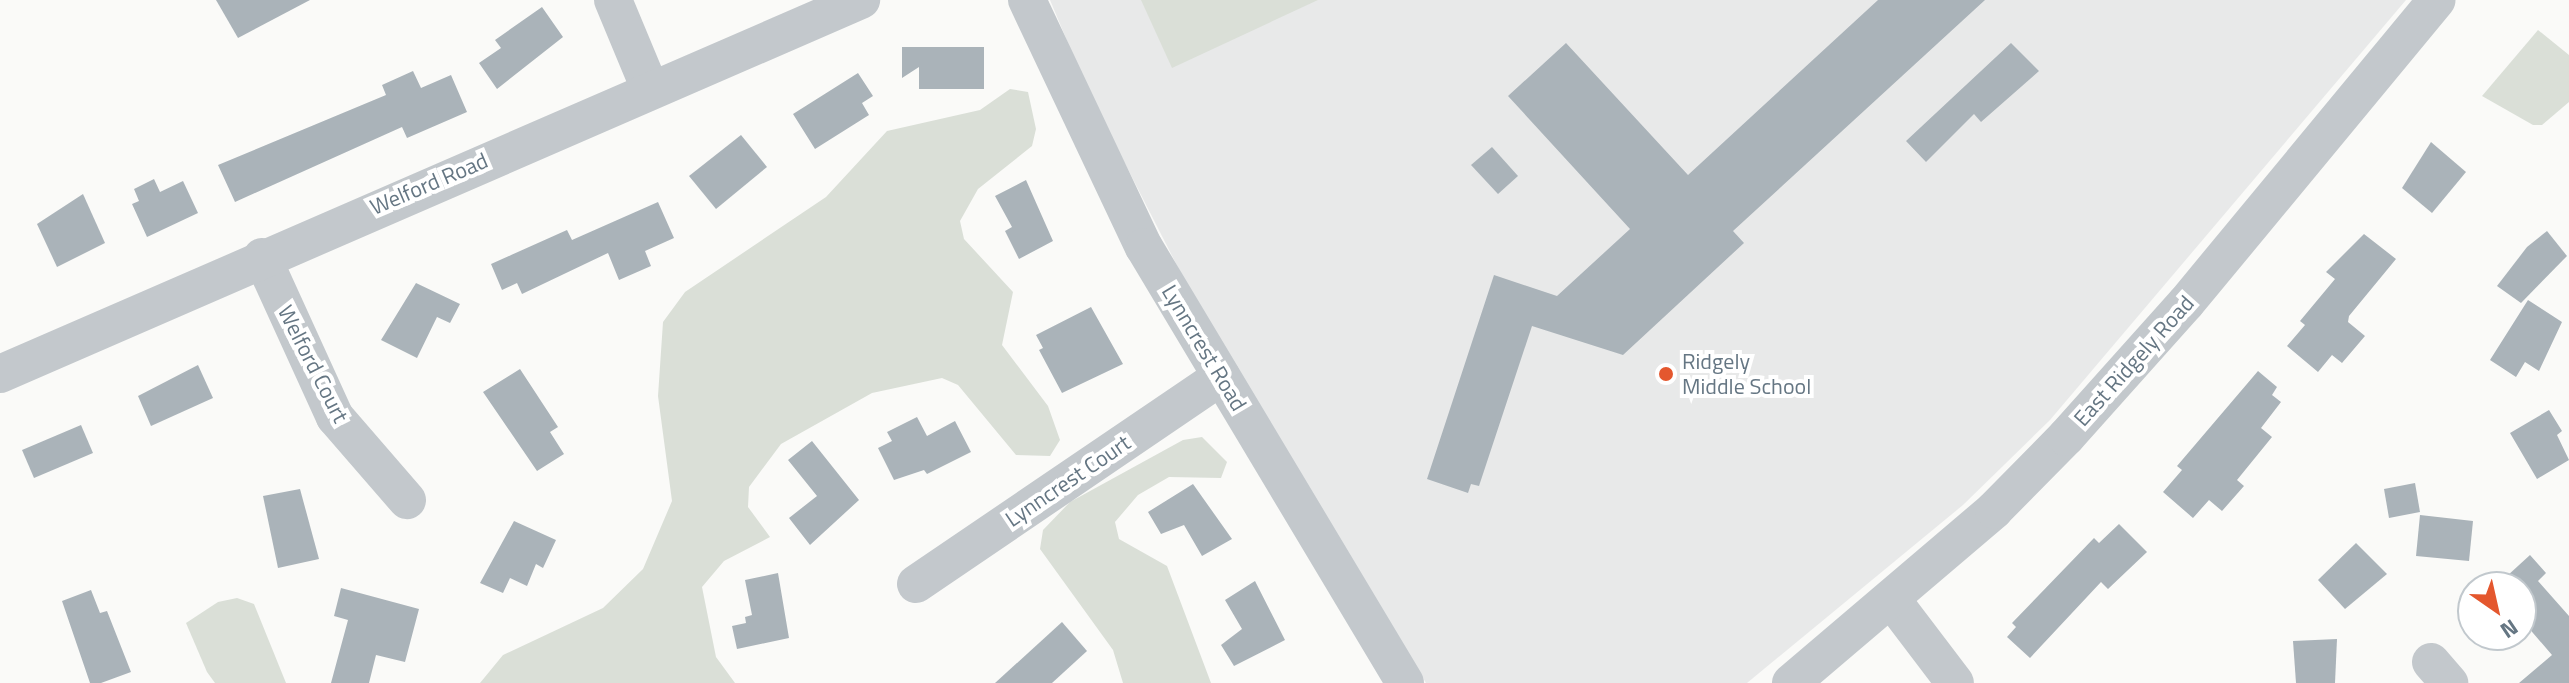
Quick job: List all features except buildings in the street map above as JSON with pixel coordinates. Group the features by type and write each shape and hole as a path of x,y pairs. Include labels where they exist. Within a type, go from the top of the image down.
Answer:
{"street":[{"path":"613,0 650,89"},
{"name":"Welford Road","path":"0,374 262,257 861,0"},
{"name":"Lynncrest Road","path":"1027,0 1144,247 1405,683"},
{"name":"East Ridgely Road","path":"1791,683 1994,510 2128,371 2437,0"},
{"name":"Welford Court","path":"262,257 335,417 407,500"},
{"name":"Lynncrest Court","path":"916,584 1221,377"},
{"path":"1892,600 1955,683"}],"shaded area":[{"name":"Ridgely Middle School","path":"1050,0 2406,0 2050,420 1963,505 1747,683 1426,683 1189,289 1089,93"},
{"path":"1141,0 1318,0 1172,68"},
{"path":"2538,30 2569,55 2569,102 2542,125 2533,125 2482,96"},
{"path":"1010,89 1028,92 1036,129 1032,146 978,189 960,221 964,239 1013,292 1002,345 1048,406 1060,440 1050,456 1016,455 958,385 942,378 872,393 781,444 749,487 748,507 770,537 724,561 702,587 716,657 735,683 480,683 503,655 603,608 643,569 672,501 658,396 663,322 685,292 826,197 887,131 980,110"},
{"path":"1202,437 1227,462 1221,478 1169,477 1138,495 1115,522 1119,539 1167,566 1211,683 1123,683 1113,650 1040,549 1043,530 1070,502 1183,440"},
{"path":"237,598 254,604 286,683 215,683 207,672 186,623 218,602"}],"place":[{"name":"Ridgely Middle School","path":"1666,374"}]}
